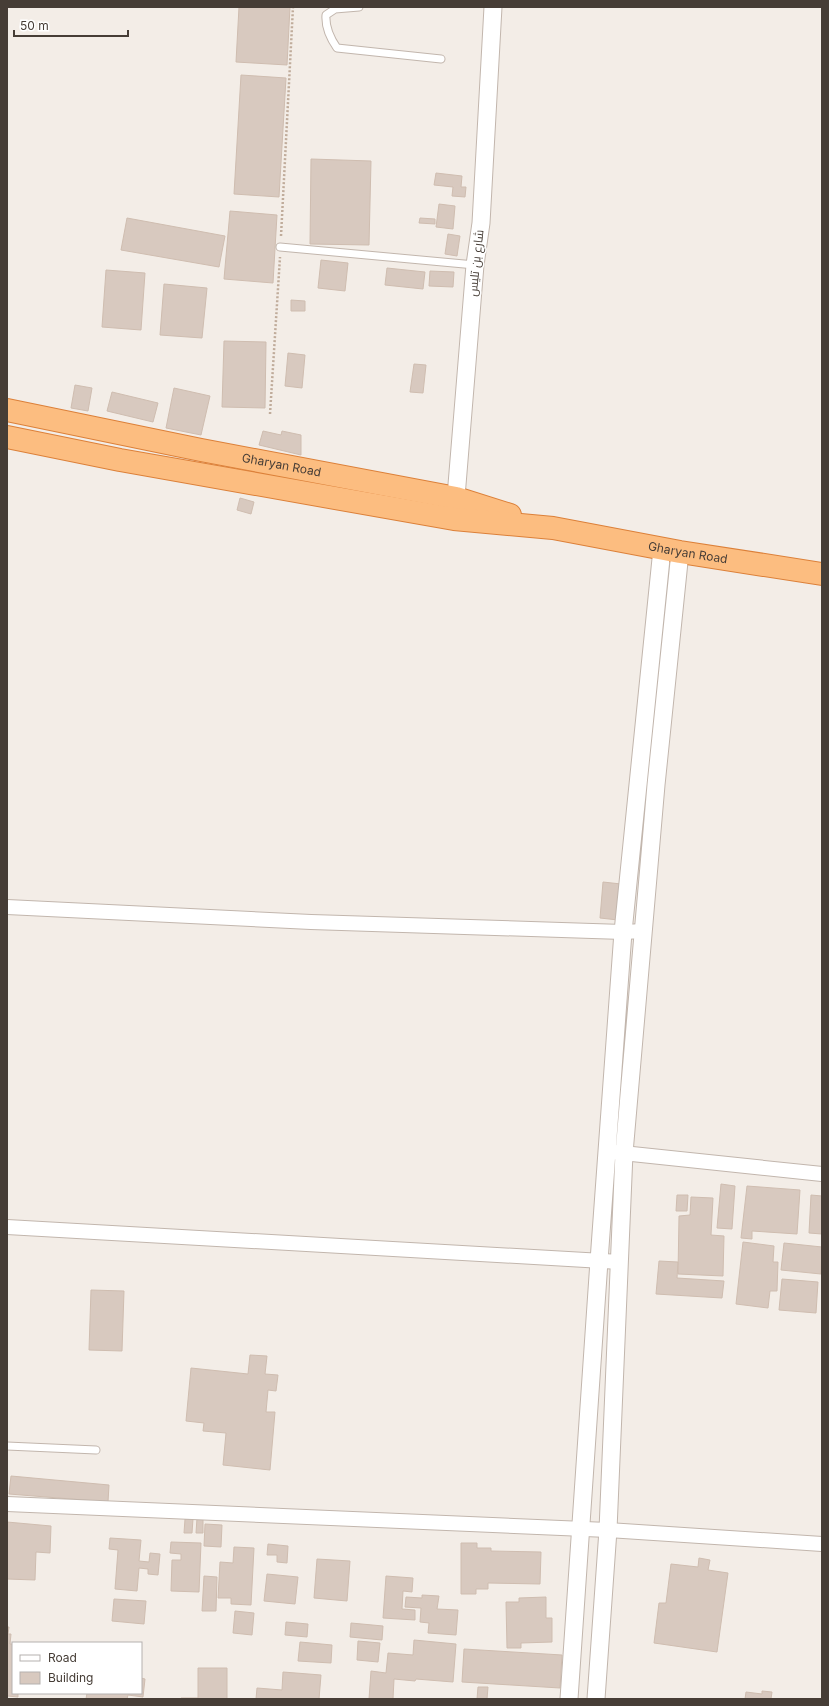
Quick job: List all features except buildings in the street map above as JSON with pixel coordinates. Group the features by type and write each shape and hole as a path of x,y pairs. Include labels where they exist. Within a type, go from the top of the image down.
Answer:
{"highway":[{"name":"Gharyan Road","path":"7,410 201,450 455,509 671,550 822,574"},
{"name":"Gharyan Road","path":"7,436 120,460 455,509"}],"street":[{"name":"شارع بن تليس","path":"455,509 475,264 481,223 493,7"},
{"path":"596,1699 608,1530 624,1153 644,931 671,550"},
{"path":"569,1699 623,932 671,550"},
{"path":"7,907 304,921 623,932 644,931"},
{"path":"607,1151 822,1174"},
{"path":"7,1227 620,1262"},
{"path":"7,1504 608,1530 822,1544"}],"lane":[{"path":"359,7 335,9 326,15 327,29 337,48 441,59"},
{"path":"280,247 475,264"},
{"path":"7,1446 96,1450"}],"path":[{"path":"270,414 293,7"}]}
